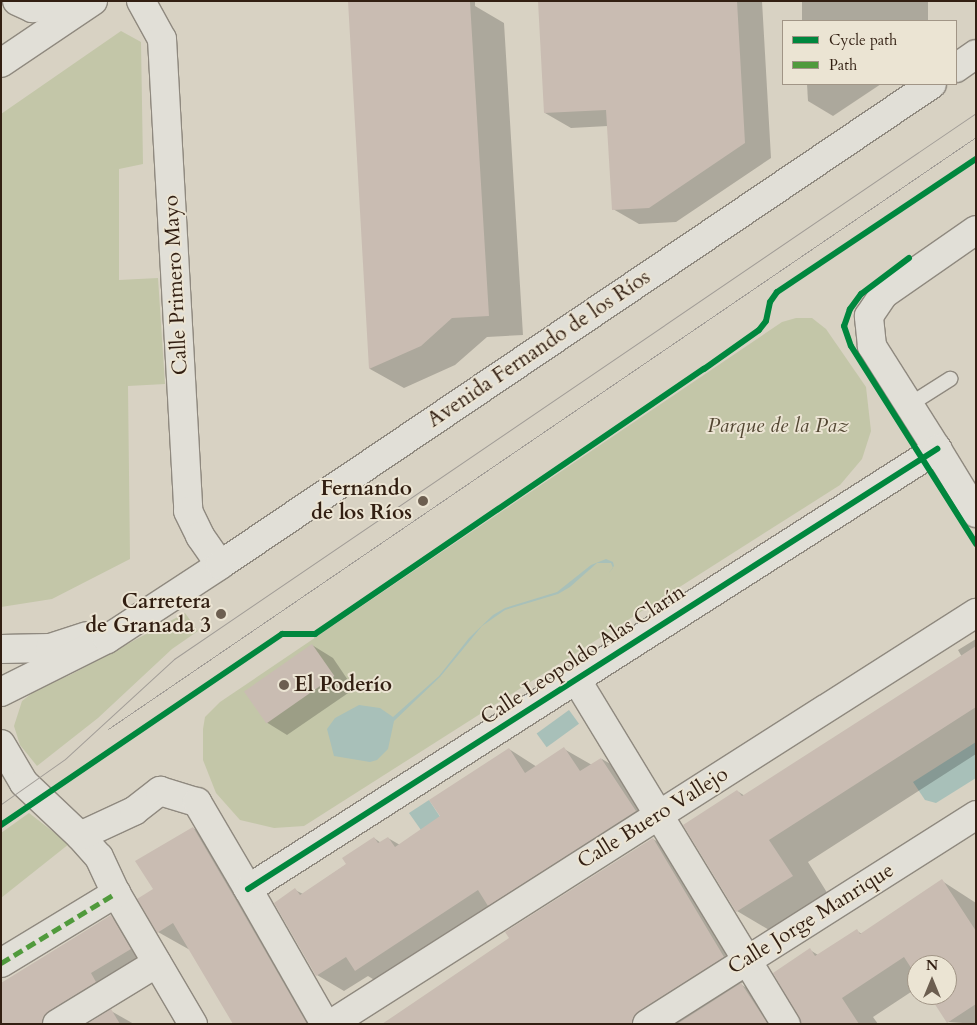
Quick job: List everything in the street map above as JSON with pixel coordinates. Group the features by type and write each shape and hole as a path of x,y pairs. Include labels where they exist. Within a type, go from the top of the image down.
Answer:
{"street":[{"path":"17,1 32,8 64,8 90,3"},
{"name":"Calle Primero Mayo","path":"142,1 162,39 188,511 200,536 220,565"},
{"path":"1,63 90,3"},
{"path":"957,67 976,54"},
{"name":"Avenida Fernando de los Ríos","path":"1,692 81,653 220,565 931,85"},
{"path":"976,230 884,294 869,316 872,346 976,513"},
{"name":"Calle Leopoldo Alas Clarín","path":"248,889 937,449"},
{"name":"Avenida Fernando de los Ríos","path":"1,649 50,648 145,613"},
{"name":"Calle Buero Vallejo","path":"330,1024 976,613"},
{"path":"576,679 786,1024"},
{"path":"1,744 12,781 80,836 99,857 116,892 193,1024"},
{"path":"80,836 134,811 160,791 197,802 325,1024"},
{"name":"Calle Jorge Manrique","path":"647,1024 976,815"},
{"path":"1,963 116,892"},
{"path":"57,1024 157,963"}],"lane":[{"path":"909,405 950,379"}],"green space":[{"path":"121,31 141,42 143,164 119,169 119,280 158,278 165,384 128,386 130,559 52,599 1,607 1,114"},
{"name":"Parque de la Paz","path":"796,318 812,318 826,329 866,387 871,431 862,459 840,485 304,826 274,828 240,820 216,793 203,760 203,729 205,717 220,702 782,322"},
{"path":"185,613 198,631 172,649 98,718 37,766 20,745 14,726 22,701 40,687 70,675"},
{"path":"29,813 69,844 1,898 1,833"}],"water":[{"path":"606,559 613,562 613,568 611,563 597,563 570,587 558,594 505,610 482,626 440,677 394,721 388,749 377,760 370,762 334,756 327,729 335,718 359,705 380,708 393,717 439,676 469,638 493,615 505,608 557,592 591,565"},
{"path":"569,710 579,724 547,747 537,734"},
{"path":"976,742 976,778 936,803 925,800 913,782"},
{"path":"429,800 450,832 428,840 409,813"}],"building":[{"path":"348,1 470,2 489,316 452,318 421,346 369,369"},
{"path":"538,1 737,1 745,143 649,208 612,210 606,110 544,113"},
{"path":"312,644 334,676 266,724 244,692"},
{"path":"976,646 976,707 769,840 793,876 736,912 683,825 737,790 742,796"},
{"path":"564,747 580,771 601,758 636,811 488,906 478,890 355,971 346,957 316,976 274,903 295,888 300,895 346,864 342,858 374,837 378,843 388,837 395,847 440,816 429,800 509,748 525,773"},
{"path":"193,827 307,1024 233,1024 173,923 157,933 137,899 153,889 135,861"},
{"path":"653,838 724,957 639,1011 632,1024 382,1024 509,938 505,932"},
{"path":"942,879 976,931 976,1004 947,1023 935,1005 957,1005 957,955 907,955 907,962 904,957 842,998 859,1024 802,1024 773,973 810,948 815,956 857,929 860,934"},
{"path":"111,915 131,949 91,973 96,982 49,1011 41,1024 1,1024 1,983"},
{"path":"741,983 768,1024 677,1024"},
{"path":"111,1009 120,1024 87,1024"}],"tram line":[{"path":"1,804 65,759 174,659 976,113"},
{"path":"108,729 976,137"}],"marked path":[{"path":"1,963 116,893"}],"cycle path":[{"path":"1,825 282,634 315,634 704,369 759,330 766,321 770,302 777,292 976,159"},
{"path":"909,258 861,294 850,309 844,326 851,346 976,544"},
{"path":"248,889 937,449"}],"place":[{"name":"Fernando de los Ríos","path":"423,501"},
{"name":"Carretera de Granada 3","path":"221,614"},
{"name":"El Poderío","path":"284,685"}]}
